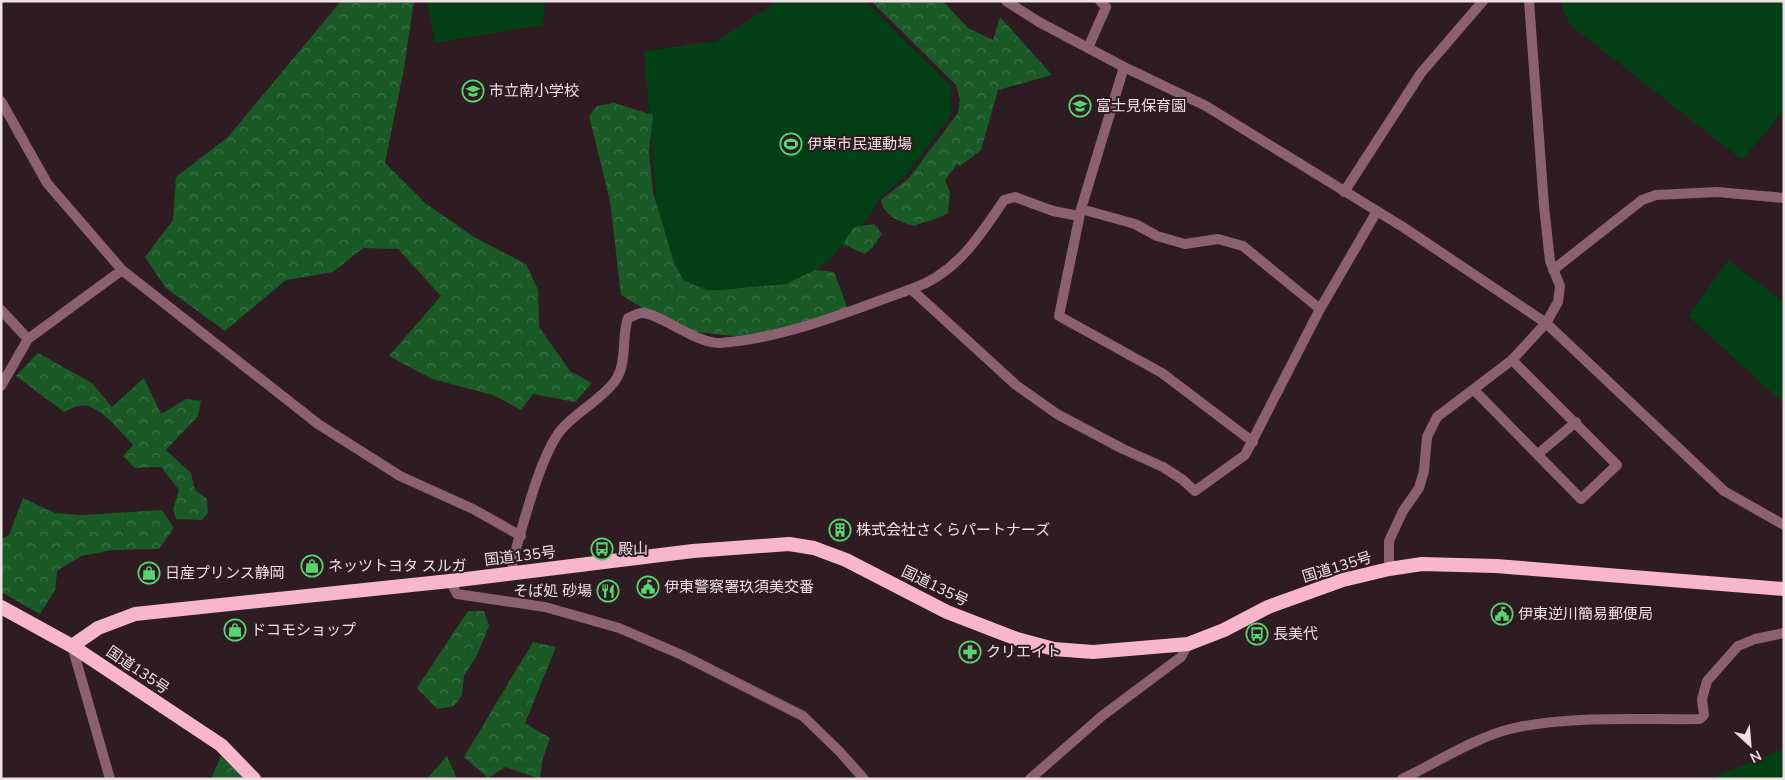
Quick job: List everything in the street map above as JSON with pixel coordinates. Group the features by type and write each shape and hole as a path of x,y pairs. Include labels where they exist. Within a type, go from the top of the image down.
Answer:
{"highway":[{"name":"国道135号","path":"72,646 98,628 135,614 450,581 693,551 789,544 814,548 846,560 947,612 1018,639 1054,648 1093,652 1188,644 1224,630 1268,607 1343,580 1389,569 1422,564 1496,566 1784,589"},
{"name":"国道135号","path":"1,607 72,646 221,744 254,779"}],"street":[{"path":"1006,1 1039,22 1124,67 1206,106 1376,211 1546,324 1724,491 1784,525"},
{"path":"1088,48 1106,8 1100,1"},
{"path":"1344,192 1421,73 1483,1"},
{"path":"1389,569 1389,541 1403,511 1419,488 1424,470 1427,437 1437,418 1512,360 1546,324 1558,302 1560,286 1550,261 1544,206 1529,1"},
{"path":"1124,67 1080,213 1059,316 1162,373 1253,442"},
{"path":"1,101 47,183 122,270 318,424 400,476 473,509 520,536"},
{"path":"1554,270 1642,200 1656,194 1717,192 1784,198"},
{"path":"514,573 512,563 549,447 561,430 616,380 625,353 623,331 628,318 643,313 679,330 718,343 774,333 849,312 925,285 973,245 1004,200 1015,197 1053,211 1080,213 1135,224 1157,236 1185,244 1218,239 1243,246 1320,309"},
{"path":"912,289 1016,385 1058,414 1123,449 1163,467 1183,480 1194,491 1245,455 1320,309 1376,211"},
{"path":"1,386 28,339 122,270"},
{"path":"1,310 28,339"},
{"path":"1474,390 1580,499 1617,465 1512,360"},
{"path":"1538,454 1576,422"},
{"path":"450,581 457,594 545,607 619,628 682,655 803,716 840,752 864,779"},
{"path":"1402,779 1486,738 1509,729 1550,722 1700,720 1704,715 1702,699 1707,681 1738,646 1755,639 1784,633"},
{"path":"1030,779 1102,716 1181,657 1188,644"},
{"path":"72,646 110,779"}],"green space":[{"path":"341,1 414,1 404,68 385,163 425,203 474,237 526,264 538,290 539,327 570,371 592,383 575,402 533,394 521,410 493,395 432,379 389,356 441,296 398,249 363,248 333,272 286,280 225,331 166,288 145,257 173,220 176,177 228,137"},
{"path":"427,1 545,1 543,25 435,43"},
{"name":"伊東市民運動場","path":"778,1 865,1 951,86 951,115 907,174 878,200 871,214 827,263 779,288 692,293 661,258 644,51 717,41"},
{"path":"871,1 943,1 968,28 993,40 1000,17 1052,75 998,90 981,150 960,166 957,164 945,180 950,192 948,213 914,226 893,218 886,211 881,200 909,178 958,113 960,99 956,85"},
{"path":"1560,1 1784,1 1784,110 1742,160 1569,24"},
{"path":"614,103 653,115 649,151 653,192 674,263 684,281 707,290 721,290 786,284 815,270 834,272 849,312 751,338 679,330 621,295 610,201 589,116 597,106"},
{"path":"874,224 882,234 865,254 843,244 854,227"},
{"path":"1728,260 1784,302 1784,404 1688,316"},
{"path":"38,353 92,383 112,407 144,378 161,414 186,399 201,401 198,416 166,450 191,473 195,490 207,499 208,513 202,520 176,519 173,509 179,490 161,467 135,468 123,456 133,445 103,414 91,407 84,406 64,412 16,376"},
{"path":"23,498 55,513 81,515 162,510 174,528 159,549 113,550 81,556 57,571 55,590 40,614 1,592 1,539 9,535"},
{"path":"468,611 484,611 489,626 477,655 464,676 462,695 454,706 437,709 417,688"},
{"path":"533,642 556,647 525,723 550,738 543,758 540,779 505,767 488,778 464,757"},
{"path":"1784,749 1784,778 1708,779"},
{"path":"221,756 245,779 211,779"},
{"path":"447,756 457,779 427,779"}],"place":[{"name":"市立南小学校","path":"473,91"},
{"name":"富士見保育園","path":"1080,106"},
{"name":"伊東市民運動場","path":"791,144"},
{"name":"株式会社さくらパートナーズ","path":"840,530"},
{"name":"殿山","path":"602,549"},
{"name":"ネッツトヨタ スルガ","path":"312,566"},
{"name":"日産プリンス静岡","path":"149,573"},
{"name":"伊東警察署玖須美交番","path":"648,587"},
{"name":"そば処 砂場","path":"608,591"},
{"name":"伊東逆川簡易郵便局","path":"1502,614"},
{"name":"ドコモショップ","path":"235,630"},
{"name":"長美代","path":"1257,634"},
{"name":"クリエイト","path":"970,652"}]}
